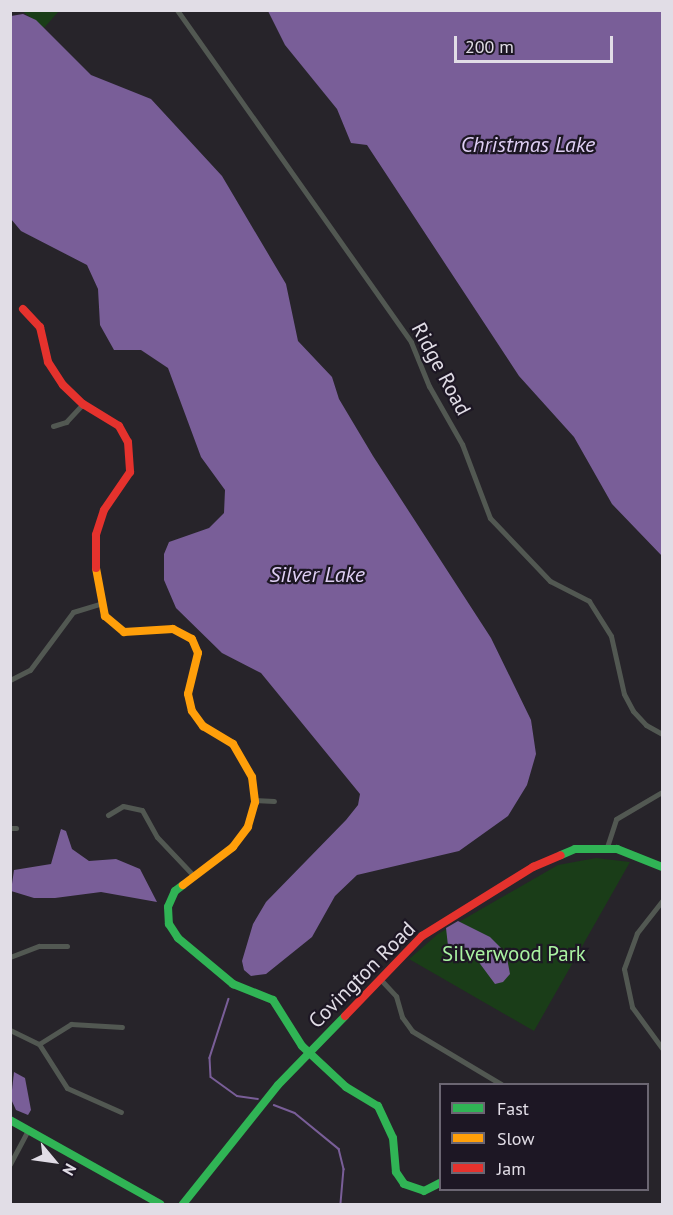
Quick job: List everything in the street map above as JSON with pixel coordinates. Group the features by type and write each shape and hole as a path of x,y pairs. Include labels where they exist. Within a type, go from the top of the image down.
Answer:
{"street":[{"name":"Ridge Road","path":"177,10 411,342 429,386 462,444 490,518 550,581 589,601 611,636 624,694 633,711 646,726 663,734"},
{"path":"23,309 40,327 54,374 83,404 119,426 131,453 130,472 104,510 96,535 100,604 110,624 124,632 173,628 192,639 198,660 189,685 189,703 203,726 241,754 252,777 254,800 241,838 194,876 170,899 167,915 173,932 234,984 273,999 293,1036 309,1053 346,1087 378,1106 393,1138 396,1172 404,1184 424,1191 439,1184"},
{"path":"52,426 66,422 83,404"},
{"path":"10,680 30,670 73,612 100,604"},
{"path":"607,847 616,819 663,792"},
{"path":"254,800 274,801"},
{"path":"108,815 123,806 142,810 157,837 176,852 194,876"},
{"name":"Covington Road","path":"183,1204 278,1085 382,981 422,936 533,867 575,849 607,847 634,853 663,867"},
{"path":"663,901 637,933 624,969 632,1007 663,1048"},
{"path":"10,957 39,946 67,945"},
{"path":"382,981 396,996 402,1017 412,1030 499,1083"},
{"path":"39,1044 71,1024 122,1027"},
{"path":"10,1030 39,1044 67,1088 121,1112"},
{"path":"10,1120 160,1204"},
{"path":"10,1164 28,1130"}],"green space":[{"path":"22,11 59,11 44,28"},
{"name":"Silverwood Park","path":"596,858 630,862 534,1031 409,959 438,934 558,865"}],"water":[{"name":"Christmas Lake","path":"268,11 662,11 662,556 612,504 574,437 519,376 367,145 351,143 337,109 285,45"},
{"name":"Silver Lake","path":"23,14 36,20 91,75 151,99 222,176 286,284 298,341 332,377 339,399 373,456 491,638 531,720 536,754 527,785 508,816 459,851 357,875 335,896 312,937 266,974 251,976 244,970 242,961 253,924 266,902 346,820 358,805 360,794 261,673 222,653 176,608 164,580 164,554 169,542 209,528 224,513 225,490 201,457 168,368 141,350 114,350 100,325 98,289 87,265 21,231 11,219 11,16"},
{"path":"61,829 66,831 72,849 89,861 116,859 140,869 157,902 101,892 55,898 34,898 11,891 14,870 51,864"},
{"path":"458,921 490,937 506,953 510,974 503,982 495,984 475,957 448,946 446,928"},
{"path":"14,1072 25,1078 31,1110 28,1115 16,1110 11,1099"}],"waterway":[{"path":"229,999 210,1058 211,1077 237,1096 258,1099"},
{"path":"274,1105 295,1113 339,1149 344,1169 341,1204"}],"traffic: fast":[{"path":"561,855 575,849 617,849 662,867"},
{"path":"183,885 175,891 168,907 169,924 178,938 233,984 273,1000 302,1046 346,1087 378,1106 393,1138 396,1172 404,1184 424,1191 439,1184"},
{"path":"183,1204 278,1085 345,1016"},
{"path":"10,1120 160,1204"}],"traffic: slow":[{"path":"96,568 105,616 124,632 173,629 192,639 198,653 188,694 192,711 203,726 233,744 252,777 255,802 248,827 233,847 183,885"}],"traffic: jam":[{"path":"23,309 40,327 48,362 63,385 83,404 119,426 128,442 130,472 104,510 96,535 96,568"},
{"path":"345,1016 422,936 533,867 561,855"}]}
